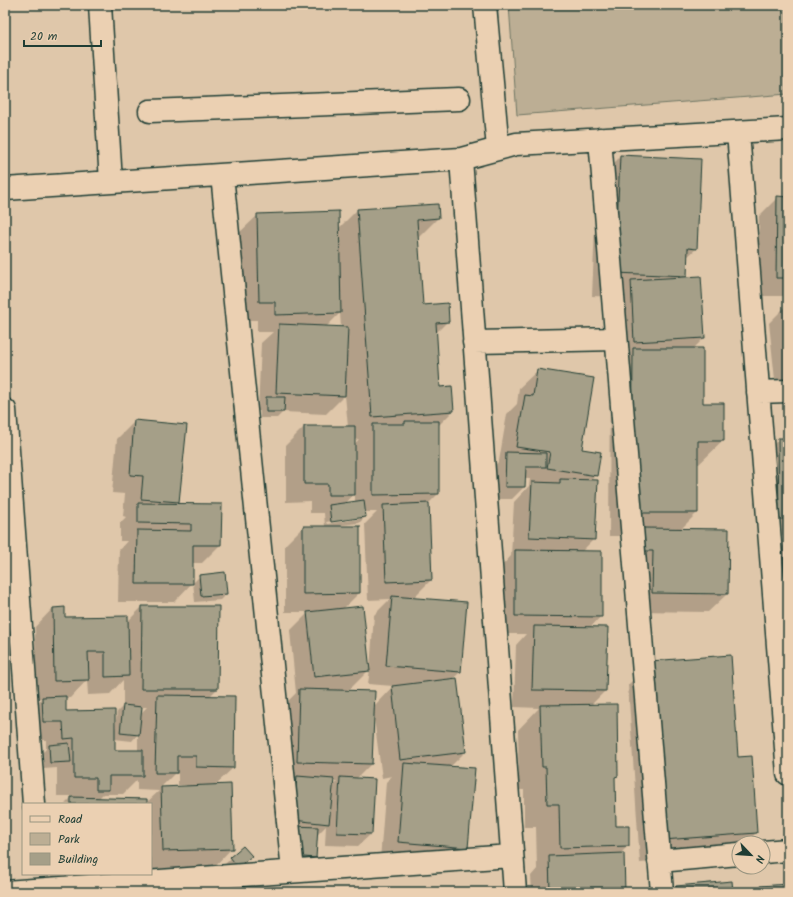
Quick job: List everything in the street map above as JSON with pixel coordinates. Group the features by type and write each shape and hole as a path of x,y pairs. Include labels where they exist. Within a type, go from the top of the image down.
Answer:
{"street":[{"path":"100,5 111,182"},
{"path":"485,5 498,149"},
{"path":"150,111 459,99"},
{"path":"5,189 461,159 516,144 788,129"},
{"path":"738,132 788,774"},
{"path":"600,139 662,892"},
{"path":"461,159 511,856 515,892"},
{"path":"222,175 293,871"},
{"path":"474,342 616,339"},
{"path":"758,392 788,391"},
{"path":"5,410 34,803"},
{"path":"771,851 788,850"},
{"path":"659,861 731,855"},
{"path":"5,892 39,882 293,871 511,856"}],"green space":[{"path":"509,5 788,5 788,94 517,115"}],"building":[{"path":"620,155 701,159 697,249 688,248 687,276 615,273"},
{"path":"777,196 788,197 788,278 776,278"},
{"path":"438,204 439,218 417,220 423,305 448,303 449,322 436,323 440,387 452,386 454,411 372,417 357,209"},
{"path":"339,211 341,313 275,315 275,302 259,302 257,214"},
{"path":"701,276 705,338 634,342 631,280"},
{"path":"279,324 348,327 345,396 276,393"},
{"path":"633,348 703,348 703,403 724,403 724,441 698,441 698,513 632,513"},
{"path":"537,369 594,378 582,449 601,452 597,476 547,468 550,452 516,447 525,395 533,396"},
{"path":"266,397 285,397 284,412 266,412"},
{"path":"134,420 187,425 179,502 141,499 143,476 130,475"},
{"path":"405,421 439,421 439,494 373,495 373,424 405,424"},
{"path":"304,426 355,426 355,495 328,495 328,484 304,484"},
{"path":"778,438 788,438 788,519 779,519"},
{"path":"506,452 546,453 546,467 526,467 525,487 505,487"},
{"path":"560,479 598,480 595,540 529,537 532,482 560,483"},
{"path":"364,500 366,517 331,522 329,505"},
{"path":"138,503 222,504 221,545 193,545 193,584 136,584 137,530 191,531 191,524 138,523"},
{"path":"429,503 432,580 386,582 383,505"},
{"path":"303,526 360,526 360,593 303,594"},
{"path":"643,528 729,529 728,594 652,593 653,551 643,551"},
{"path":"515,550 602,551 602,617 515,616"},
{"path":"225,572 227,594 201,596 199,575"},
{"path":"392,596 467,602 461,672 386,666"},
{"path":"142,606 219,606 218,689 141,689"},
{"path":"363,606 370,671 314,677 307,612"},
{"path":"65,607 65,617 128,616 129,676 105,677 105,652 88,652 89,680 54,681 53,608"},
{"path":"534,626 608,627 606,691 532,690"},
{"path":"731,655 738,757 752,756 757,833 663,840 650,661"},
{"path":"457,678 466,752 400,760 392,686"},
{"path":"299,689 375,691 372,764 297,762"},
{"path":"157,695 235,696 234,768 196,767 196,756 177,756 177,773 155,773"},
{"path":"66,696 66,711 115,710 115,750 143,750 143,776 109,776 109,790 96,790 96,778 74,778 74,738 64,739 63,722 43,722 42,697"},
{"path":"617,704 618,776 615,777 616,826 629,826 629,846 560,848 559,804 547,804 546,767 542,767 540,705"},
{"path":"123,705 142,707 139,735 120,733"},
{"path":"69,743 71,762 50,763 49,745"},
{"path":"404,763 475,768 468,848 398,842"},
{"path":"297,776 334,779 329,824 293,820"},
{"path":"340,777 375,779 372,834 337,833"},
{"path":"231,784 233,849 163,851 161,787"},
{"path":"71,797 147,799 147,803 71,803"},
{"path":"294,826 318,827 316,858 292,856"},
{"path":"243,846 252,856 238,867 230,857"},
{"path":"624,853 625,892 550,892 549,856"},
{"path":"94,875 145,875 144,877"},
{"path":"732,881 733,892 677,892 676,886"},
{"path":"788,884 788,892 760,892 760,886"}]}
